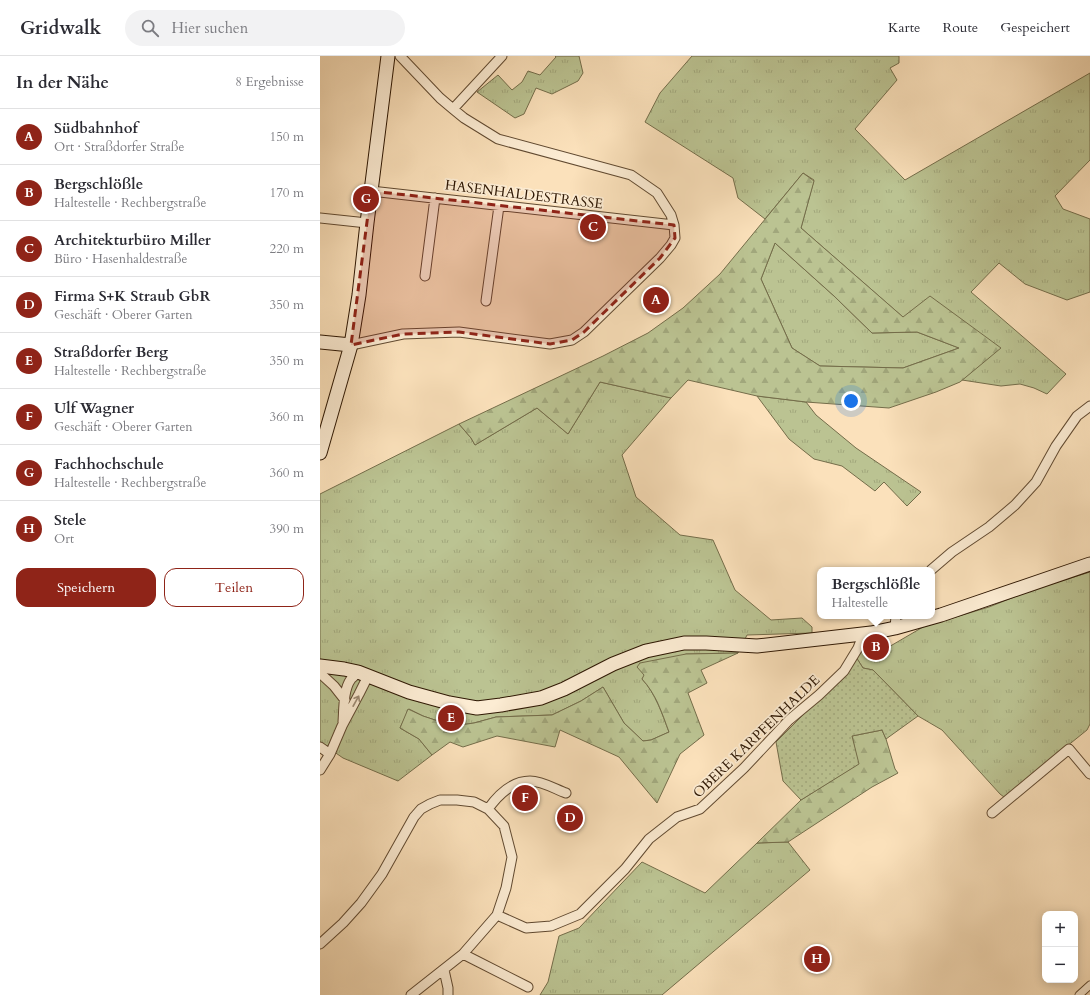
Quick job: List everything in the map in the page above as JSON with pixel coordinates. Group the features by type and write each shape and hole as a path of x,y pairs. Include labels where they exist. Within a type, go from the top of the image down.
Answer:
{"main road":[{"path":"320,453 351,345 359,295 388,56"},
{"path":"320,342 351,345"},
{"path":"935,615 952,612 1090,564"},
{"path":"320,666 344,669 363,674 409,692 448,703 477,708 541,698 564,689 619,661 646,651 684,643 757,646 862,634 896,622 913,619"}],"street":[{"path":"351,345 403,334 460,332 550,344 572,340 589,327 667,250 675,238 674,226 667,208 657,193 631,175 498,139 464,118 440,98 400,56"},
{"path":"453,109 502,56"},
{"name":"HASENHALDESTRASSE","path":"371,191 674,226"},
{"path":"425,276 435,198"},
{"path":"486,301 499,206"},
{"path":"320,218 367,223"},
{"path":"934,567 952,552 988,527 1015,505 1036,482 1056,446 1077,416 1089,408"},
{"name":"OBERE KARPFENHALDE","path":"497,915 526,928 551,926 580,914 625,869 649,839 677,817 700,809 744,768 789,720 820,695 844,671 858,648 862,634"},
{"path":"320,673 334,686 344,700"},
{"path":"342,726 344,700 348,685 351,680 363,674"},
{"path":"320,770 330,754 342,726 359,694 363,674"},
{"path":"320,747 330,754"},
{"path":"992,813 1069,749 1090,774"},
{"path":"488,809 504,791 517,783 531,781 541,783 566,793"},
{"path":"320,944 362,903 382,874 414,817 421,809 440,800 474,802 488,809 504,826 512,857 506,888 497,915 463,954 411,995"},
{"path":"463,954 528,988"},
{"path":"444,970 448,995"},
{"path":"1079,995 1090,986"}],"highlighted area":[{"path":"371,191 674,225 675,238 660,258 584,332 572,340 550,344 459,332 403,334 351,345"}],"green space":[{"path":"555,56 579,56 583,73 578,81 552,94 536,88 524,114 515,118 477,92 498,75 512,90 522,82 528,71 540,75 556,57"},
{"path":"692,56 899,56 899,63 890,68 897,80 855,129 905,180 1090,73 1090,160 1055,196 1063,209 1090,219 1090,292 1067,300 1025,284 999,263 971,292 1066,374 1047,394 1020,384 1001,386 962,380 1000,348 904,318 801,228 814,180 803,173 765,219 738,198 733,178 645,122 660,93"},
{"path":"803,173 814,181 801,228 903,317 930,296 1001,348 960,382 889,408 806,402 757,396 688,380 671,398 600,382 568,434 537,408 475,445 459,424 603,356 648,333 683,308 720,274","holes":["775,243 834,296 872,333 917,332 959,348 903,368 820,366 792,348 761,279"]},
{"path":"775,243 834,296 872,333 917,332 959,348 903,368 820,366 792,348 761,279"},
{"path":"600,382 671,398 622,455 636,497 680,535 713,540 735,590 771,620 802,618 812,627 812,633 747,635 738,653 686,654 644,676 642,679 655,698 669,732 651,740 643,741 624,723 603,687 581,701 552,715 496,717 474,723 453,726 423,716 409,709 400,728 419,739 432,755 398,781 343,758 320,742 320,494 459,424 475,445 537,408 568,434"},
{"path":"757,396 806,402 816,415 856,448 921,492 907,506 884,482 875,491 842,466 814,459 789,439"},
{"path":"1090,572 1090,724 1087,730 1004,797 942,730 918,716 873,670 863,668 856,657 862,649 873,652 887,648 923,627 989,607 1032,590"},
{"path":"738,653 701,670 707,683 688,693 704,735 680,754 657,803 619,757 560,730 555,747 497,736 463,747 450,742 432,755 419,739 400,728 408,709 423,716 453,726 474,723 496,717 552,715 581,701 603,687 624,723 643,741 651,740 669,732 655,697 642,679 644,675 637,667 640,663 686,654"},
{"path":"856,657 863,668 873,670 918,716 886,739 882,730 852,736 859,764 801,800 783,781 776,742 821,697"},
{"path":"882,730 895,769 898,773 872,787 788,842 757,843 801,800 858,764 852,736"},
{"path":"788,842 810,870 662,995 540,995 548,982 559,936 579,928 642,862 705,893 757,843"}],"place":[{"name":"Fachhochschule","path":"366,199"},
{"name":"Architekturbüro Miller","path":"593,227"},
{"name":"Südbahnhof","path":"656,300"},
{"name":"Bergschlößle","path":"876,647"},
{"name":"Straßdorfer Berg","path":"451,718"},
{"name":"Ulf Wagner","path":"525,798"},
{"name":"Firma S+K Straub GbR","path":"570,818"},
{"name":"Stele","path":"817,959"}]}
